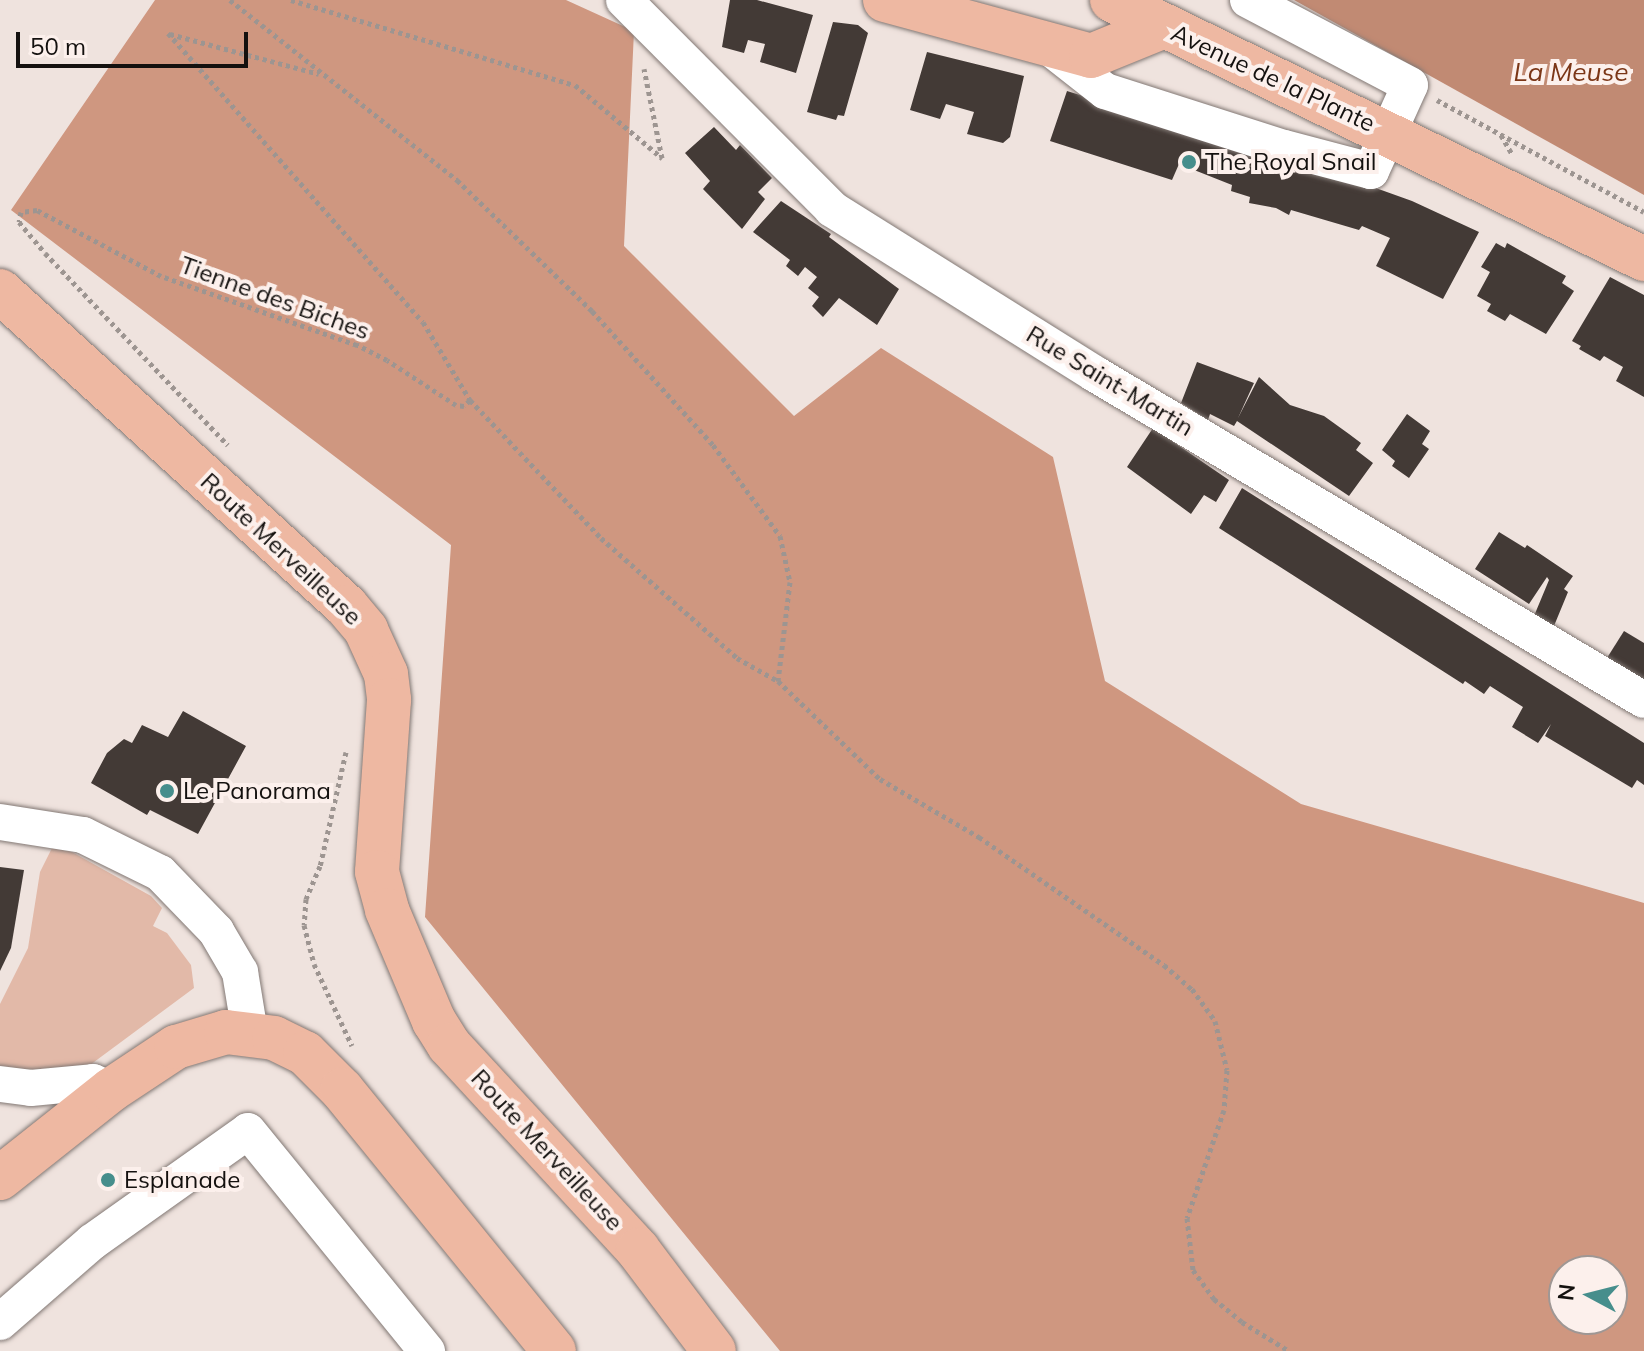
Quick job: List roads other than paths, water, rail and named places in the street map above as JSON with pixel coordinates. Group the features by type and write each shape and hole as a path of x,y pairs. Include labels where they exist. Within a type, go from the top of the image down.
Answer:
{"main road":[{"name":"Avenue de la Plante","path":"885,0 1091,56 1164,26 1389,132 1644,259"},
{"path":"1045,45 1091,31 1113,0 1164,26"},
{"name":"Route Merveilleuse","path":"0,291 347,607 366,630 386,674 389,700 377,872 391,920 434,1021 449,1045 638,1250 714,1351"},
{"path":"0,1178 111,1090 184,1043 213,1034 250,1033 274,1038 305,1053 337,1084 554,1351"}],"street":[{"path":"1045,45 1105,91 1284,148 1371,171 1410,85 1248,0"},
{"name":"Rue Saint-Martin","path":"634,10 832,209 1095,374 1644,700"},
{"path":"0,822 83,835 160,873 216,931 240,972 250,1033"},
{"path":"0,1084 31,1088 93,1082 111,1090"},
{"path":"0,1322 92,1242 248,1131 427,1351"}],"water":[{"name":"La Meuse","path":"1294,0 1644,0 1644,195"}],"place":[{"name":"The Royal Snail","path":"1189,162"},
{"name":"Le Panorama","path":"167,791"},
{"name":"Esplanade","path":"108,1180"}]}
